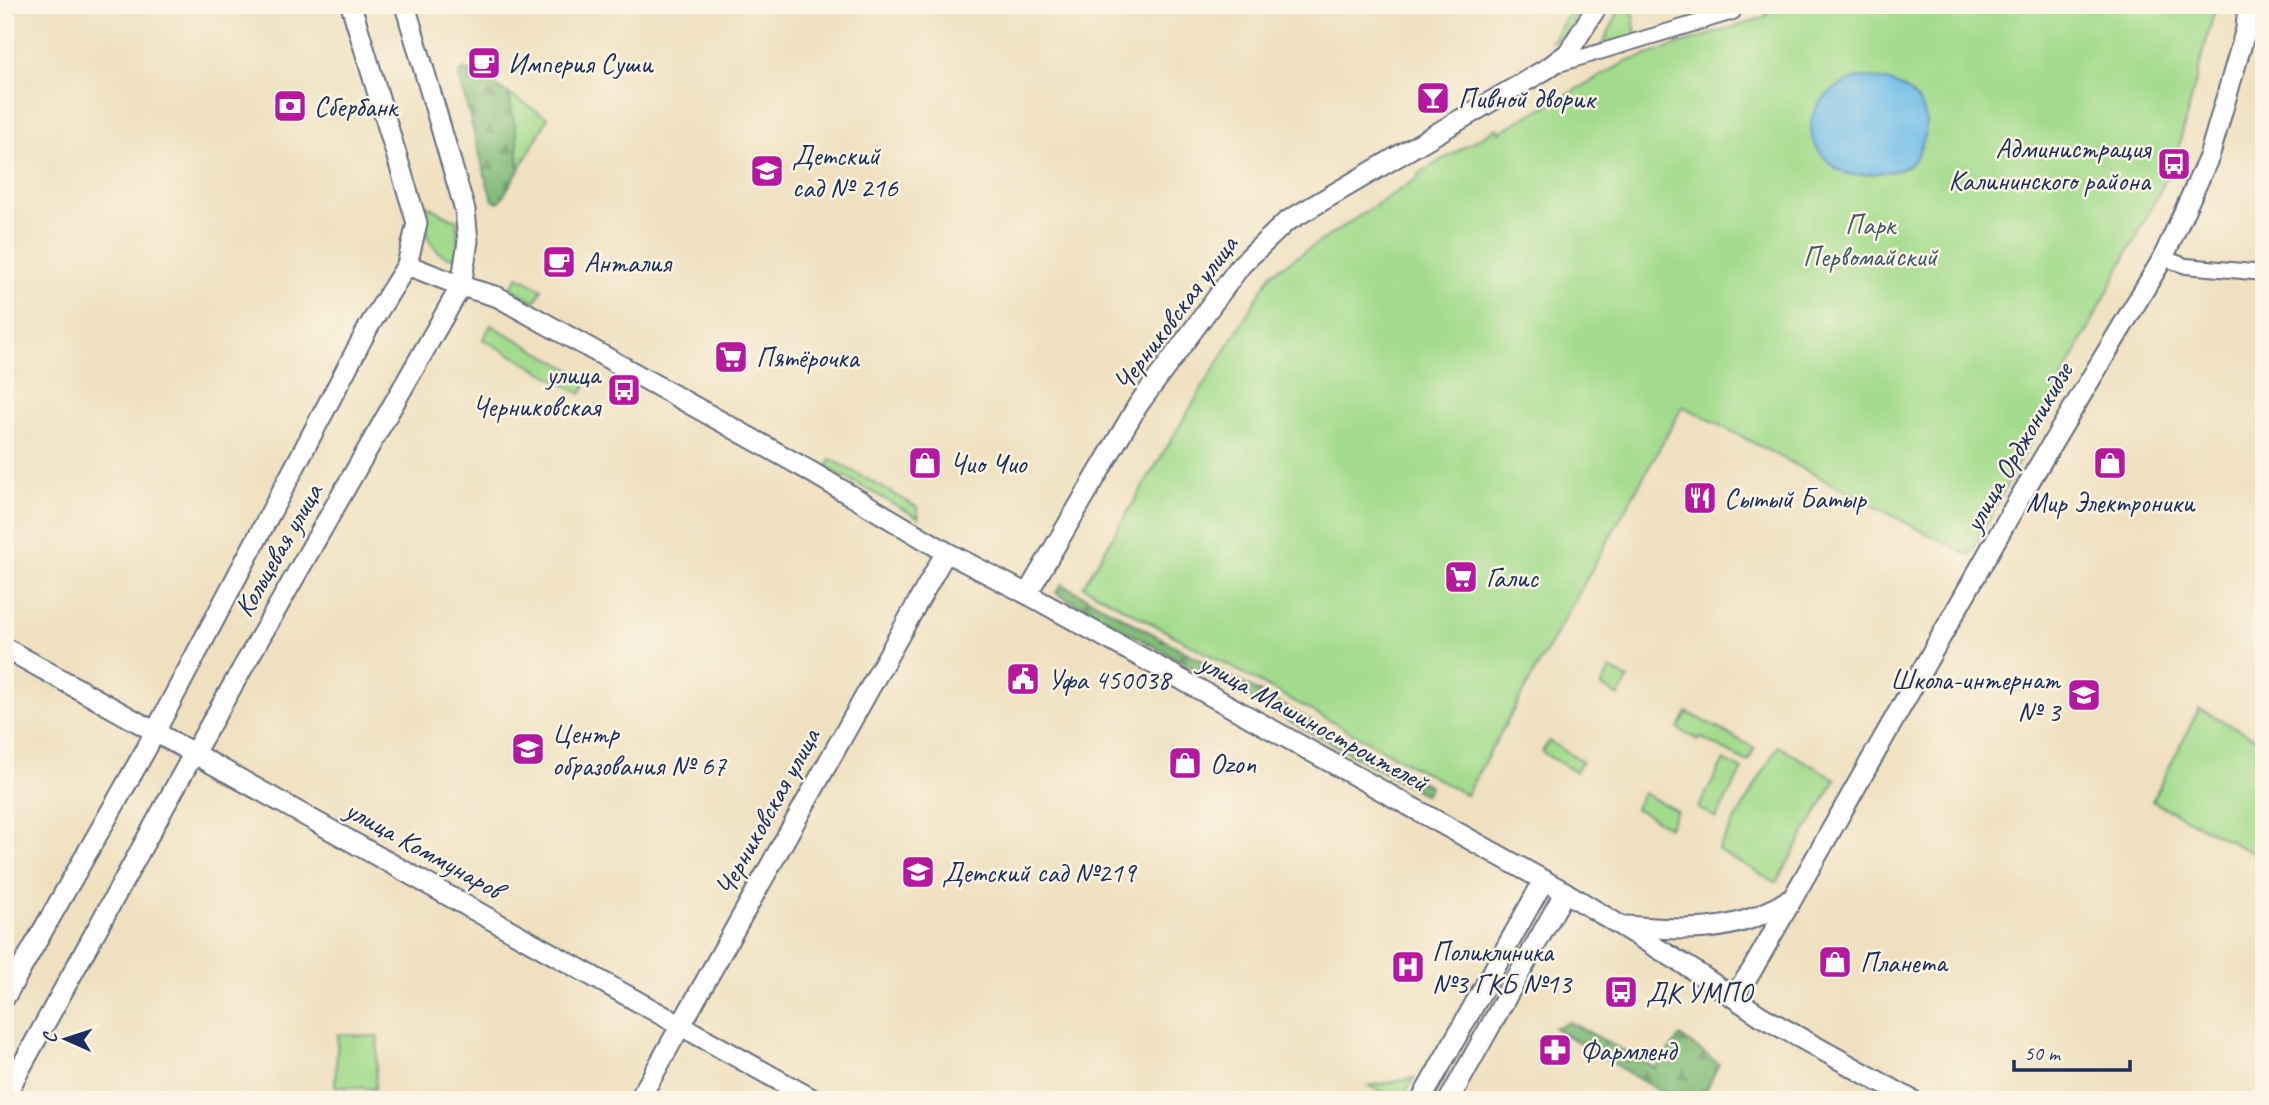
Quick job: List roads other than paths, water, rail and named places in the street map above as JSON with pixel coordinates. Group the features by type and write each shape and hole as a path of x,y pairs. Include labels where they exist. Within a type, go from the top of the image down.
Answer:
{"main road":[{"name":"Кольцевая улица","path":"5,997 156,731 369,326 407,265 417,223 351,5"},
{"name":"Кольцевая улица","path":"5,1096 194,753 461,286 468,241 465,210 405,5"},
{"name":"Черниковская улица","path":"1027,594 1138,405 1241,265 1286,222 1548,68 1568,53 1598,5"},
{"name":"улица Орджоникидзе","path":"1734,996 1752,970 2018,499 2164,258 2209,157 2246,29 2248,5"},
{"name":"улица Машиностроителей","path":"407,265 498,297 808,470 946,552 1027,594 1544,880 1623,926 1766,1019 1912,1100"},
{"name":"Черниковская улица","path":"639,1100 946,552"},
{"name":"улица Коммунаров","path":"5,648 814,1100"},
{"path":"1421,1100 1544,880"},
{"path":"1449,1100 1565,892"},
{"name":"улица Орджоникидзе","path":"1623,926 1675,930 1715,929 1766,915 1791,898"}],"street":[{"path":"1548,68 1587,54 1733,12 1732,5"},
{"path":"2164,258 2186,266 2264,273"}],"water":[{"path":"1862,77 1893,83 1905,89 1922,108 1926,120 1925,135 1916,157 1901,169 1861,175 1841,172 1816,146 1811,133 1816,109 1835,89"}],"place":[{"name":"Империя Суши","path":"484,63"},
{"name":"Пивной дворик","path":"1433,98"},
{"name":"Сбербанк","path":"290,106"},
{"name":"Администрация Калининского района","path":"2174,164"},
{"name":"Детский сад № 216","path":"767,171"},
{"name":"Анталия","path":"559,262"},
{"name":"Пятёрочка","path":"731,357"},
{"name":"улица Черниковская","path":"624,390"},
{"name":"Чио Чио","path":"925,463"},
{"name":"Мир Электроники","path":"2110,463"},
{"name":"Сытый Батыр","path":"1700,498"},
{"name":"Галис","path":"1461,577"},
{"name":"Уфа 450038","path":"1023,679"},
{"name":"Школа-интернат № 3","path":"2084,695"},
{"name":"Центр образования № 67","path":"528,749"},
{"name":"Ozon","path":"1185,763"},
{"name":"Детский сад №219","path":"918,872"},
{"name":"Планета","path":"1835,962"},
{"name":"Поликлиника №3 ГКБ №13","path":"1408,967"},
{"name":"ДК УМПО","path":"1621,992"},
{"name":"Фармленд","path":"1555,1050"}],"park label":[{"name":"Парк Первомайский","path":"1870,240"}]}
